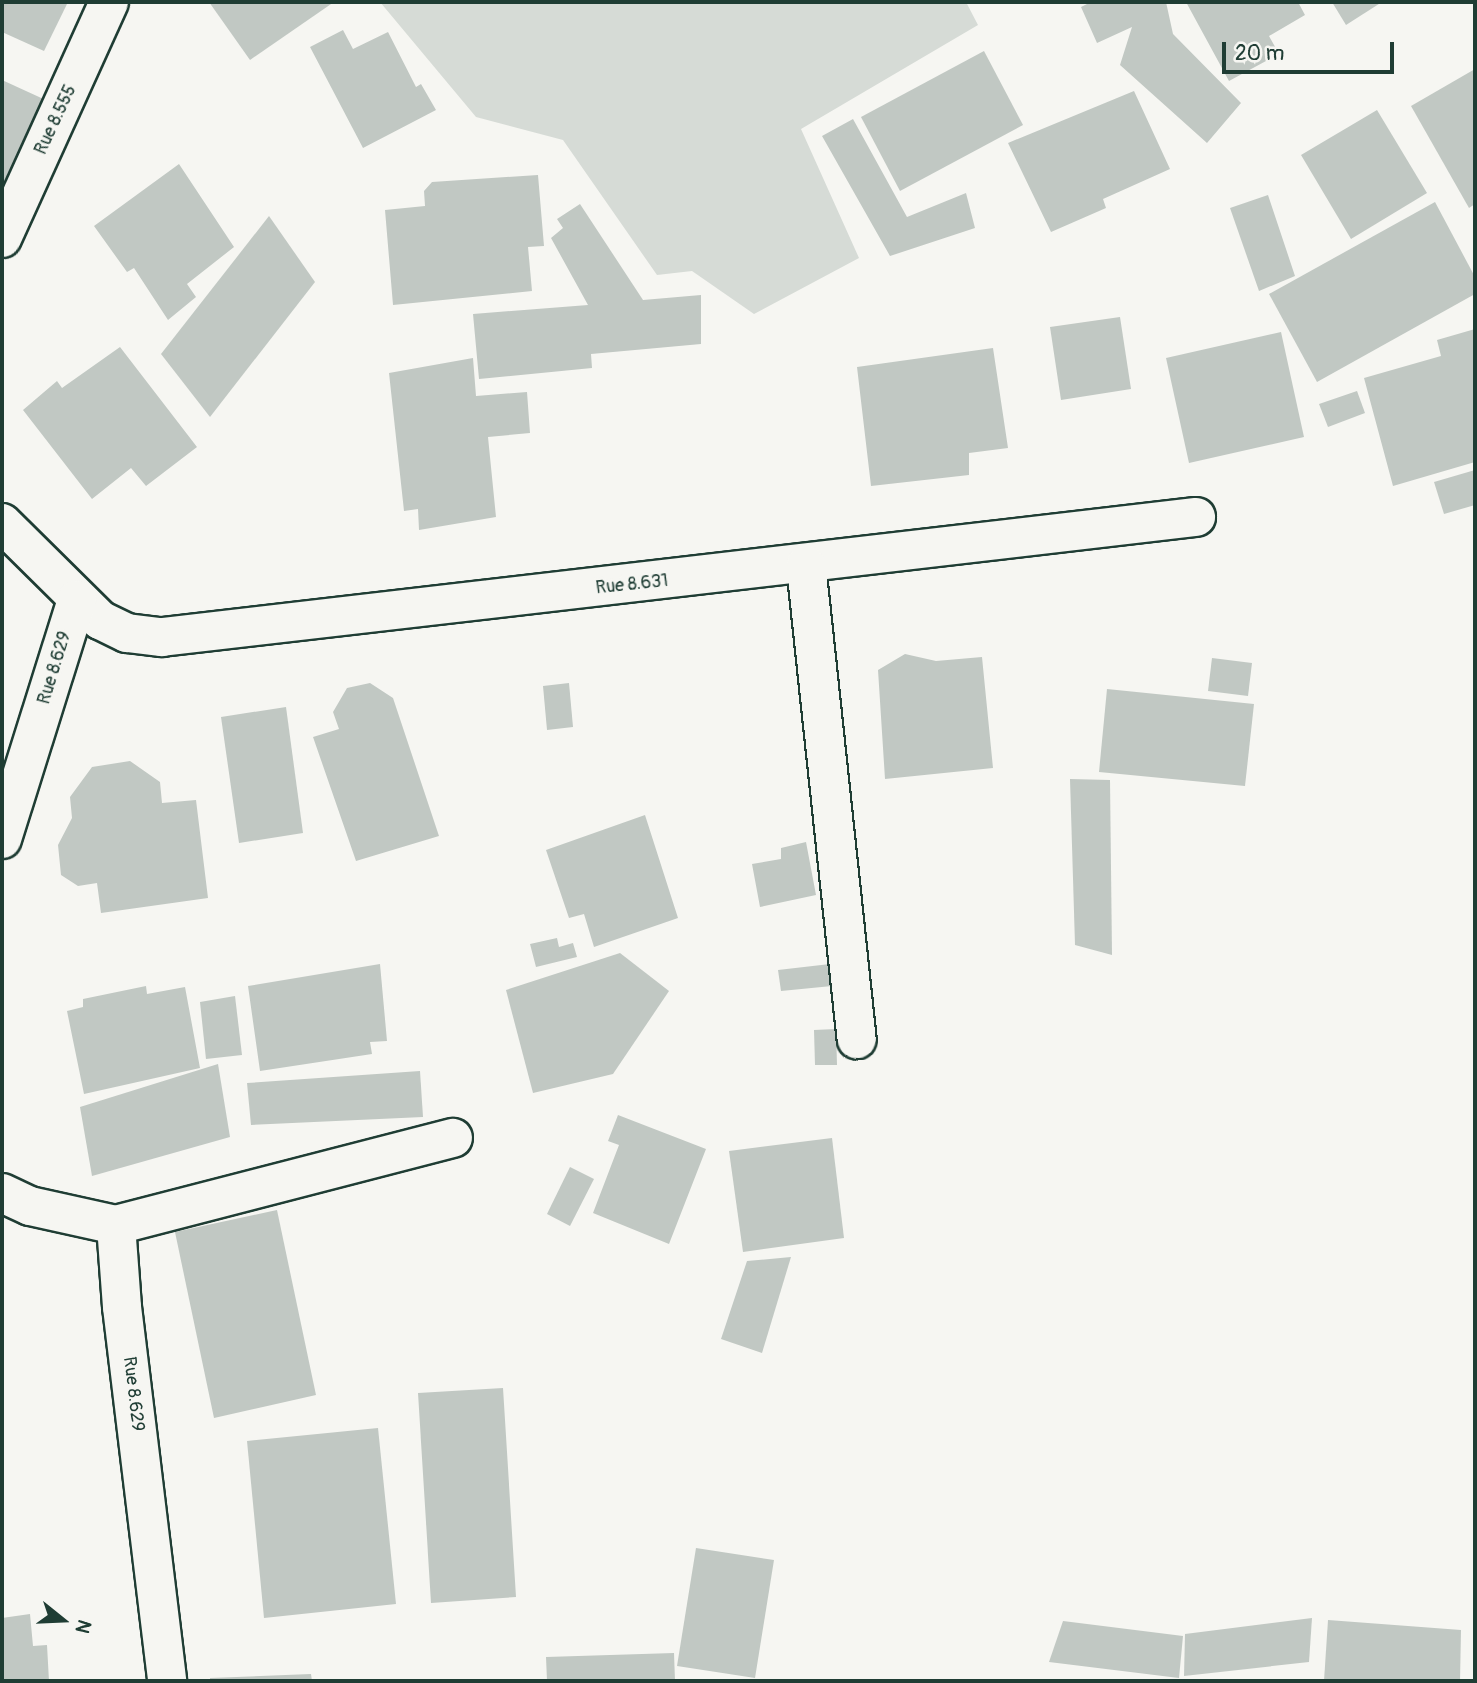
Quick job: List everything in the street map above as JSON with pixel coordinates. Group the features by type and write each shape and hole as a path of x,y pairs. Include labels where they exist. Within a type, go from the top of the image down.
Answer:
{"street":[{"name":"Rue 8.555","path":"2,238 109,2"},
{"name":"Rue 8.631","path":"77,599 100,620 127,633 162,637 806,565 1196,517"},
{"path":"2,523 77,599"},
{"path":"806,565 857,1039"},
{"name":"Rue 8.629","path":"2,839 77,599"},
{"path":"2,1193 30,1206 116,1225 453,1138"},
{"name":"Rue 8.629","path":"116,1225 122,1307 167,1681"}],"shaded area":[{"path":"380,2 966,2 978,25 801,129 859,258 754,314 692,271 657,275 563,140 476,117"}],"building":[{"path":"2,2 68,2 44,51 2,32"},
{"path":"209,2 334,2 250,60"},
{"path":"1091,2 1166,2 1173,34 1241,103 1207,143 1120,65 1132,27 1097,43 1081,7"},
{"path":"1186,2 1298,2 1305,15 1269,36 1279,54 1229,81"},
{"path":"1332,2 1382,2 1346,25"},
{"path":"343,30 353,49 388,32 416,87 421,84 436,110 363,148 310,47"},
{"path":"984,51 1023,125 900,191 861,117"},
{"path":"1475,69 1475,204 1469,208 1411,106"},
{"path":"2,80 50,102 2,209"},
{"path":"1134,91 1170,169 1103,199 1106,208 1051,232 1008,143"},
{"path":"1377,110 1427,193 1351,239 1301,155"},
{"path":"853,119 907,217 966,193 975,228 890,256 822,136"},
{"path":"179,164 234,247 187,284 196,297 168,320 134,268 127,272 94,226"},
{"path":"538,175 544,246 528,247 532,291 393,305 385,210 425,206 424,191 432,182"},
{"path":"1268,195 1295,276 1259,291 1230,208"},
{"path":"1435,202 1475,277 1475,294 1317,382 1269,294"},
{"path":"580,204 643,300 701,295 701,344 591,354 592,368 479,379 473,314 588,305 551,238 563,228 557,219"},
{"path":"269,216 315,282 210,417 161,354"},
{"path":"1120,317 1131,389 1061,400 1050,327"},
{"path":"1475,329 1475,462 1393,486 1364,378 1441,356 1437,340"},
{"path":"1281,332 1304,437 1189,463 1166,358"},
{"path":"120,347 197,447 146,486 131,468 92,499 23,410 57,381 62,388"},
{"path":"993,348 1008,448 969,453 969,475 871,486 857,367"},
{"path":"473,358 476,396 527,392 530,433 488,437 496,517 419,530 418,509 404,511 389,373"},
{"path":"1357,391 1365,413 1328,427 1319,404"},
{"path":"1475,470 1475,505 1444,514 1434,482"},
{"path":"905,654 936,661 982,657 993,768 885,779 878,670"},
{"path":"1212,658 1252,663 1248,696 1208,691"},
{"path":"370,683 393,698 439,836 356,861 313,737 339,729 333,712 347,688"},
{"path":"569,683 573,727 547,730 543,686"},
{"path":"1107,689 1254,704 1245,786 1099,772"},
{"path":"286,707 303,833 239,843 221,717"},
{"path":"130,761 160,782 162,803 196,800 208,898 101,913 97,883 78,886 61,875 58,845 72,818 70,797 92,767"},
{"path":"1070,779 1110,780 1112,955 1075,945"},
{"path":"645,815 678,918 594,947 584,914 569,918 546,850"},
{"path":"806,842 816,895 760,907 752,864 781,859 781,848"},
{"path":"557,938 559,947 573,943 577,957 536,967 530,944"},
{"path":"620,953 669,991 613,1074 533,1093 506,990"},
{"path":"380,964 387,1041 370,1042 372,1054 260,1071 248,986"},
{"path":"830,964 832,986 781,991 778,970"},
{"path":"146,986 147,994 185,987 200,1068 84,1094 67,1011 83,1007 83,999"},
{"path":"235,996 242,1055 206,1059 200,1002"},
{"path":"836,1029 837,1065 815,1065 814,1030"},
{"path":"218,1064 230,1137 92,1176 80,1107"},
{"path":"420,1071 423,1117 251,1125 247,1083"},
{"path":"618,1115 706,1149 669,1244 593,1213 619,1145 608,1141"},
{"path":"832,1138 844,1238 743,1252 729,1151"},
{"path":"570,1167 594,1179 570,1226 547,1214"},
{"path":"277,1210 316,1395 214,1418 175,1232"},
{"path":"791,1257 762,1353 721,1339 747,1261"},
{"path":"503,1388 516,1597 431,1603 418,1393"},
{"path":"378,1428 396,1604 264,1618 247,1441"},
{"path":"696,1548 774,1560 755,1678 677,1666"},
{"path":"30,1614 33,1646 47,1645 49,1681 2,1681 2,1618"},
{"path":"1312,1618 1309,1662 1184,1676 1185,1634"},
{"path":"1328,1620 1461,1630 1460,1681 1324,1681"},
{"path":"1063,1621 1183,1636 1179,1678 1049,1662"},
{"path":"674,1653 675,1681 547,1681 546,1657"},
{"path":"311,1674 312,1681 210,1681 210,1678"}]}
